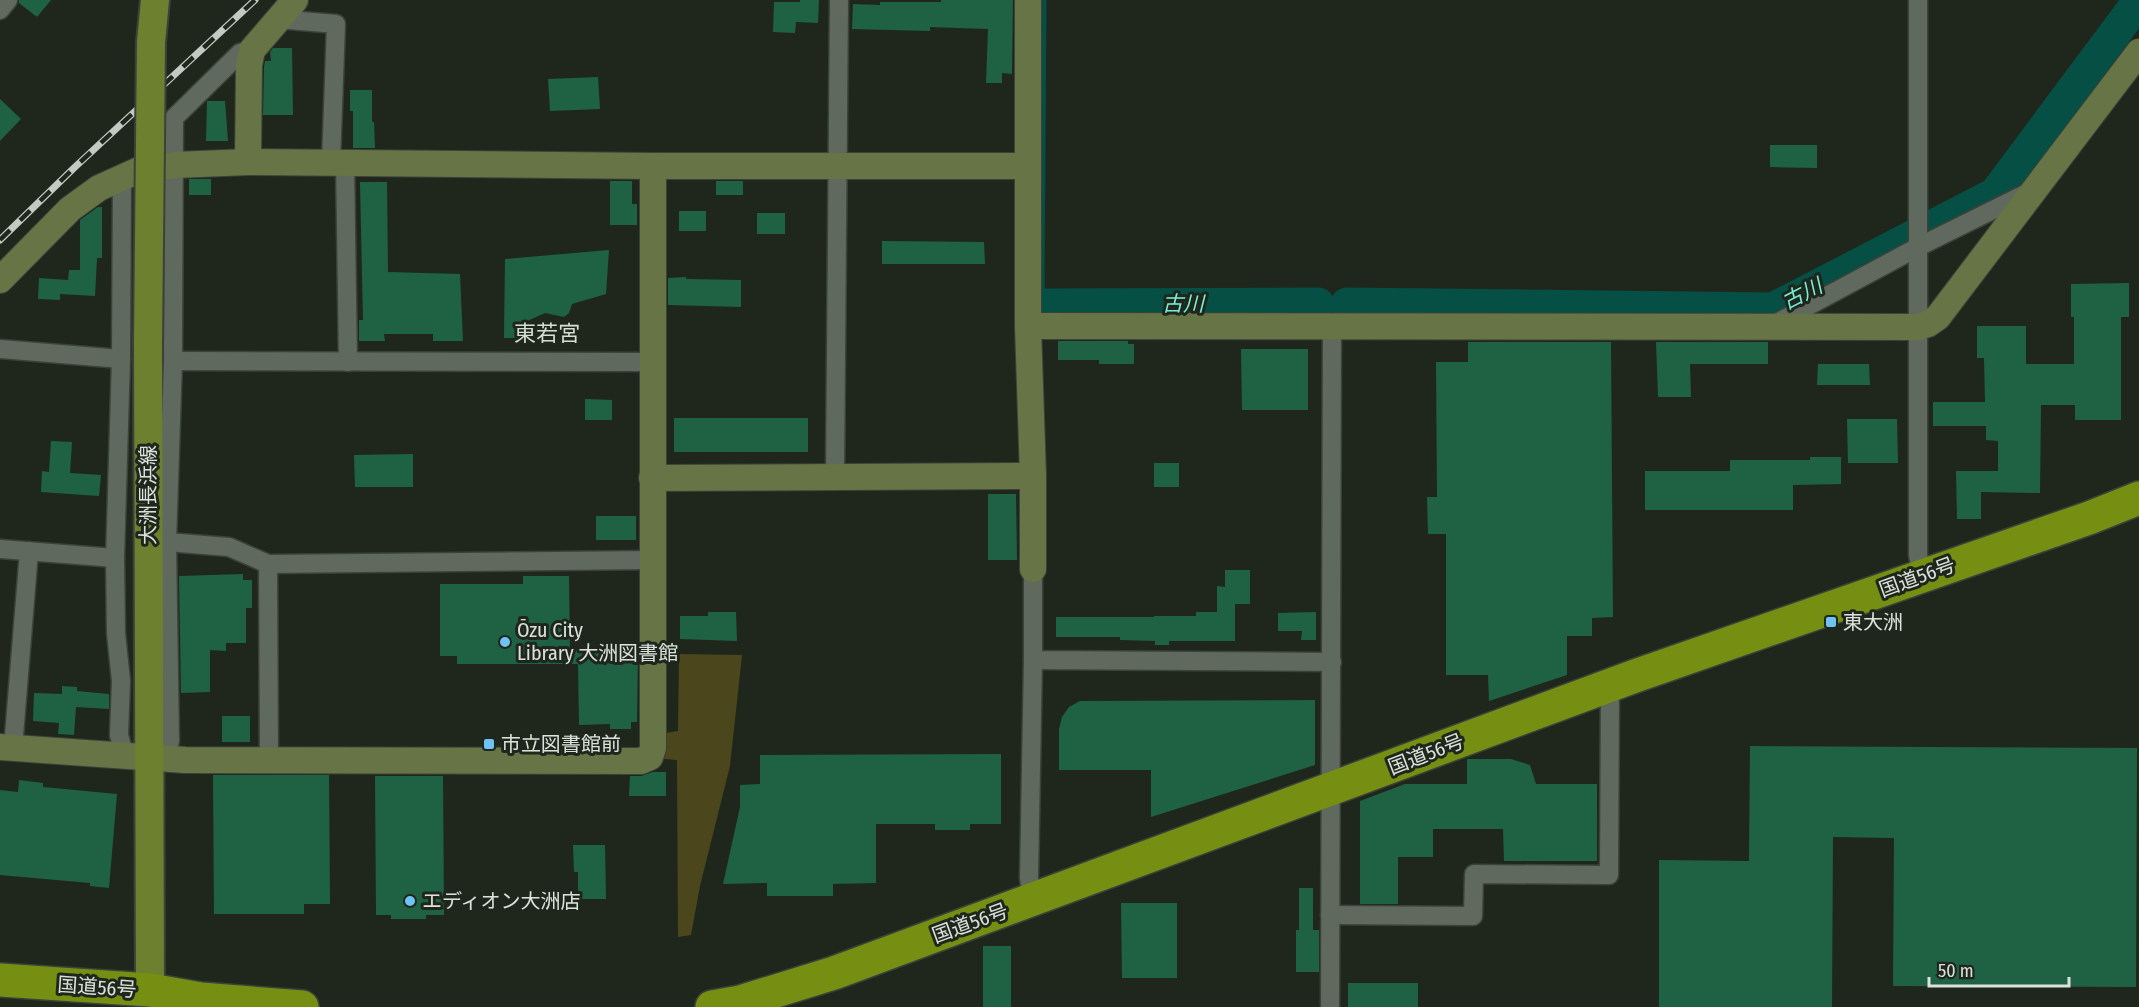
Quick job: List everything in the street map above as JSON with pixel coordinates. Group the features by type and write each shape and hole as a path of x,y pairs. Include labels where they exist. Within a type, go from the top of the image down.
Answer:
{"highway":[{"name":"国道56号","path":"731,1005 834,973 1610,685 2089,518 2139,498"},
{"name":"国道56号","path":"0,980 150,999 201,999 302,1007"}],"main road":[{"name":"大洲長浜線","path":"150,999 146,758 151,42 154,0"}],"street":[{"path":"0,10 8,0"},
{"path":"248,162 249,65 252,50 295,0"},
{"path":"836,476 839,0"},
{"path":"1028,0 1028,326 1033,477 1033,660 1029,878 1032,900"},
{"path":"1918,0 1918,555 1922,575"},
{"path":"278,19 336,24 338,162 348,362"},
{"path":"146,758 170,741 167,542 173,361 174,118 240,53 252,50"},
{"path":"1028,326 1918,327 1938,317 2139,52"},
{"path":"0,280 70,209 99,188 141,169 175,165 338,162 653,166 1028,166"},
{"path":"28,552 6,748 146,758 269,760 641,761 650,757 653,748 653,166"},
{"path":"122,178 121,359 115,558 116,633 121,681 119,735 146,758"},
{"path":"1769,327 1918,247 2032,191"},
{"path":"1330,1007 1332,327"},
{"path":"0,349 121,359"},
{"path":"173,361 653,362"},
{"path":"652,477 1033,477"},
{"path":"167,542 229,547 268,564 652,560"},
{"path":"0,549 115,558"},
{"path":"268,564 269,760"},
{"path":"1033,660 1332,662"},
{"path":"1330,915 1473,916 1474,874 1609,875 1610,685"}],"shaded area":[{"path":"679,654 742,655 730,766 700,886 691,935 678,937 677,760 655,758 660,734 678,731"}],"building":[{"path":"19,0 51,0 37,17 19,3"},
{"path":"800,0 819,0 818,23 796,22 795,33 773,32 774,2 800,2"},
{"path":"941,0 1013,0 1012,74 1002,73 1002,83 986,83 988,29 930,27 930,31 852,29 853,4 880,5 880,2 941,2"},
{"path":"273,48 292,48 293,115 263,115 264,67 265,61 271,61 270,52"},
{"path":"598,77 600,109 550,111 548,79"},
{"path":"350,90 372,90 375,148 353,148 353,111 350,111"},
{"path":"0,99 21,119 0,141"},
{"path":"207,101 225,101 228,141 206,141"},
{"path":"1770,145 1817,145 1817,168 1770,167"},
{"path":"189,179 211,179 211,195 189,195"},
{"path":"610,181 632,181 632,204 637,204 637,225 610,225"},
{"path":"716,181 743,181 743,195 716,195"},
{"path":"360,182 387,182 388,272 460,274 463,341 433,341 433,334 384,334 385,341 359,341 359,320 363,320"},
{"path":"98,207 102,207 102,258 97,258 95,296 60,294 60,300 38,299 39,278 68,280 69,270 80,270 80,220"},
{"path":"679,211 706,211 706,231 679,231"},
{"path":"757,213 785,213 785,234 757,234"},
{"path":"882,241 984,242 985,264 882,264"},
{"path":"609,250 606,294 572,304 569,313 564,317 545,313 525,322 521,338 504,338 505,259"},
{"path":"686,277 686,279 741,280 741,307 668,305 668,278"},
{"path":"2129,283 2129,317 2121,317 2121,420 2075,420 2075,405 2041,405 2040,493 1981,492 1981,519 1957,519 1956,471 1998,471 1998,441 1986,440 1986,426 1933,426 1933,402 1985,402 1984,358 1977,358 1977,326 2026,326 2026,364 2074,364 2071,284"},
{"path":"1058,341 1128,341 1128,344 1134,344 1134,364 1099,364 1099,360 1058,360"},
{"path":"1468,342 1611,342 1613,617 1592,618 1592,636 1567,636 1567,675 1489,701 1488,675 1446,675 1446,534 1428,534 1427,497 1437,497 1436,362 1468,362"},
{"path":"1656,342 1768,342 1768,364 1690,364 1691,397 1658,397"},
{"path":"1241,349 1308,349 1308,410 1242,410"},
{"path":"1818,364 1869,364 1870,385 1817,385"},
{"path":"585,399 612,400 612,420 585,420"},
{"path":"674,418 808,418 808,452 674,452"},
{"path":"1847,419 1897,419 1898,463 1848,463"},
{"path":"51,441 72,442 70,473 101,475 99,496 41,492 42,471 49,472"},
{"path":"413,454 413,487 355,487 354,455"},
{"path":"1810,457 1841,457 1841,484 1793,485 1793,510 1645,510 1645,471 1730,471 1730,460 1810,460"},
{"path":"1154,463 1179,463 1179,487 1154,487"},
{"path":"988,494 1016,494 1017,560 988,560"},
{"path":"596,516 636,516 636,540 596,540"},
{"path":"1225,570 1250,570 1250,604 1235,604 1235,641 1169,641 1169,645 1155,645 1155,641 1120,640 1120,637 1056,637 1056,617 1196,616 1196,612 1217,612 1217,586 1225,587"},
{"path":"243,574 243,580 252,580 252,608 246,608 246,643 226,643 226,651 210,650 210,692 181,693 179,576"},
{"path":"523,576 569,576 570,650 638,651 637,722 631,722 631,729 610,729 610,724 579,725 578,664 457,664 457,656 440,656 440,584 523,584"},
{"path":"708,612 736,612 737,641 680,639 680,616 708,616"},
{"path":"1316,612 1316,640 1301,640 1302,631 1278,631 1278,613"},
{"path":"62,686 77,687 77,691 109,694 109,709 76,707 74,735 58,734 59,723 33,721 34,693 62,694"},
{"path":"1315,700 1315,765 1151,817 1151,770 1059,770 1059,729 1062,717 1069,707 1080,701"},
{"path":"222,716 250,716 250,742 222,742"},
{"path":"1750,746 2137,748 2136,987 1893,986 1894,838 1833,837 1832,1007 1659,1007 1659,860 1749,861"},
{"path":"1001,754 1001,824 970,824 970,830 935,830 935,824 876,824 876,883 833,884 833,896 767,896 767,883 723,884 740,807 740,785 760,784 760,755"},
{"path":"1467,759 1511,759 1530,765 1536,784 1597,784 1597,861 1504,861 1503,829 1433,829 1433,857 1398,857 1398,904 1360,904 1360,801 1405,784 1467,784"},
{"path":"653,772 666,772 666,796 629,796 630,776 641,776"},
{"path":"213,775 329,775 330,904 304,904 304,914 214,914"},
{"path":"375,776 443,776 444,915 426,915 426,919 391,919 391,915 376,915"},
{"path":"19,780 43,783 43,787 117,794 109,888 90,886 90,883 0,875 0,790 18,792"},
{"path":"573,845 605,845 606,899 578,899 578,872 574,872"},
{"path":"1299,888 1313,888 1313,930 1319,930 1319,972 1296,972"},
{"path":"1121,903 1177,903 1177,978 1122,978"},
{"path":"983,946 1011,946 1011,1007 983,1007"},
{"path":"1348,983 1418,983 1418,1007 1348,1007"}],"waterway":[{"path":"1044,0 1042,287 1047,305"},
{"name":"古川","path":"1347,304 1773,309 1995,194 2139,1"},
{"name":"古川","path":"1047,305 1318,304"}],"railway":[{"path":"0,240 255,0"}],"place":[{"name":"東大洲","path":"1831,622"},
{"name":"Ōzu City Library 大洲図書館","path":"505,642"},
{"name":"市立図書館前","path":"489,744"},
{"name":"エディオン大洲店","path":"410,901"}],"district":[{"name":"東若宮","path":"547,333"}]}
